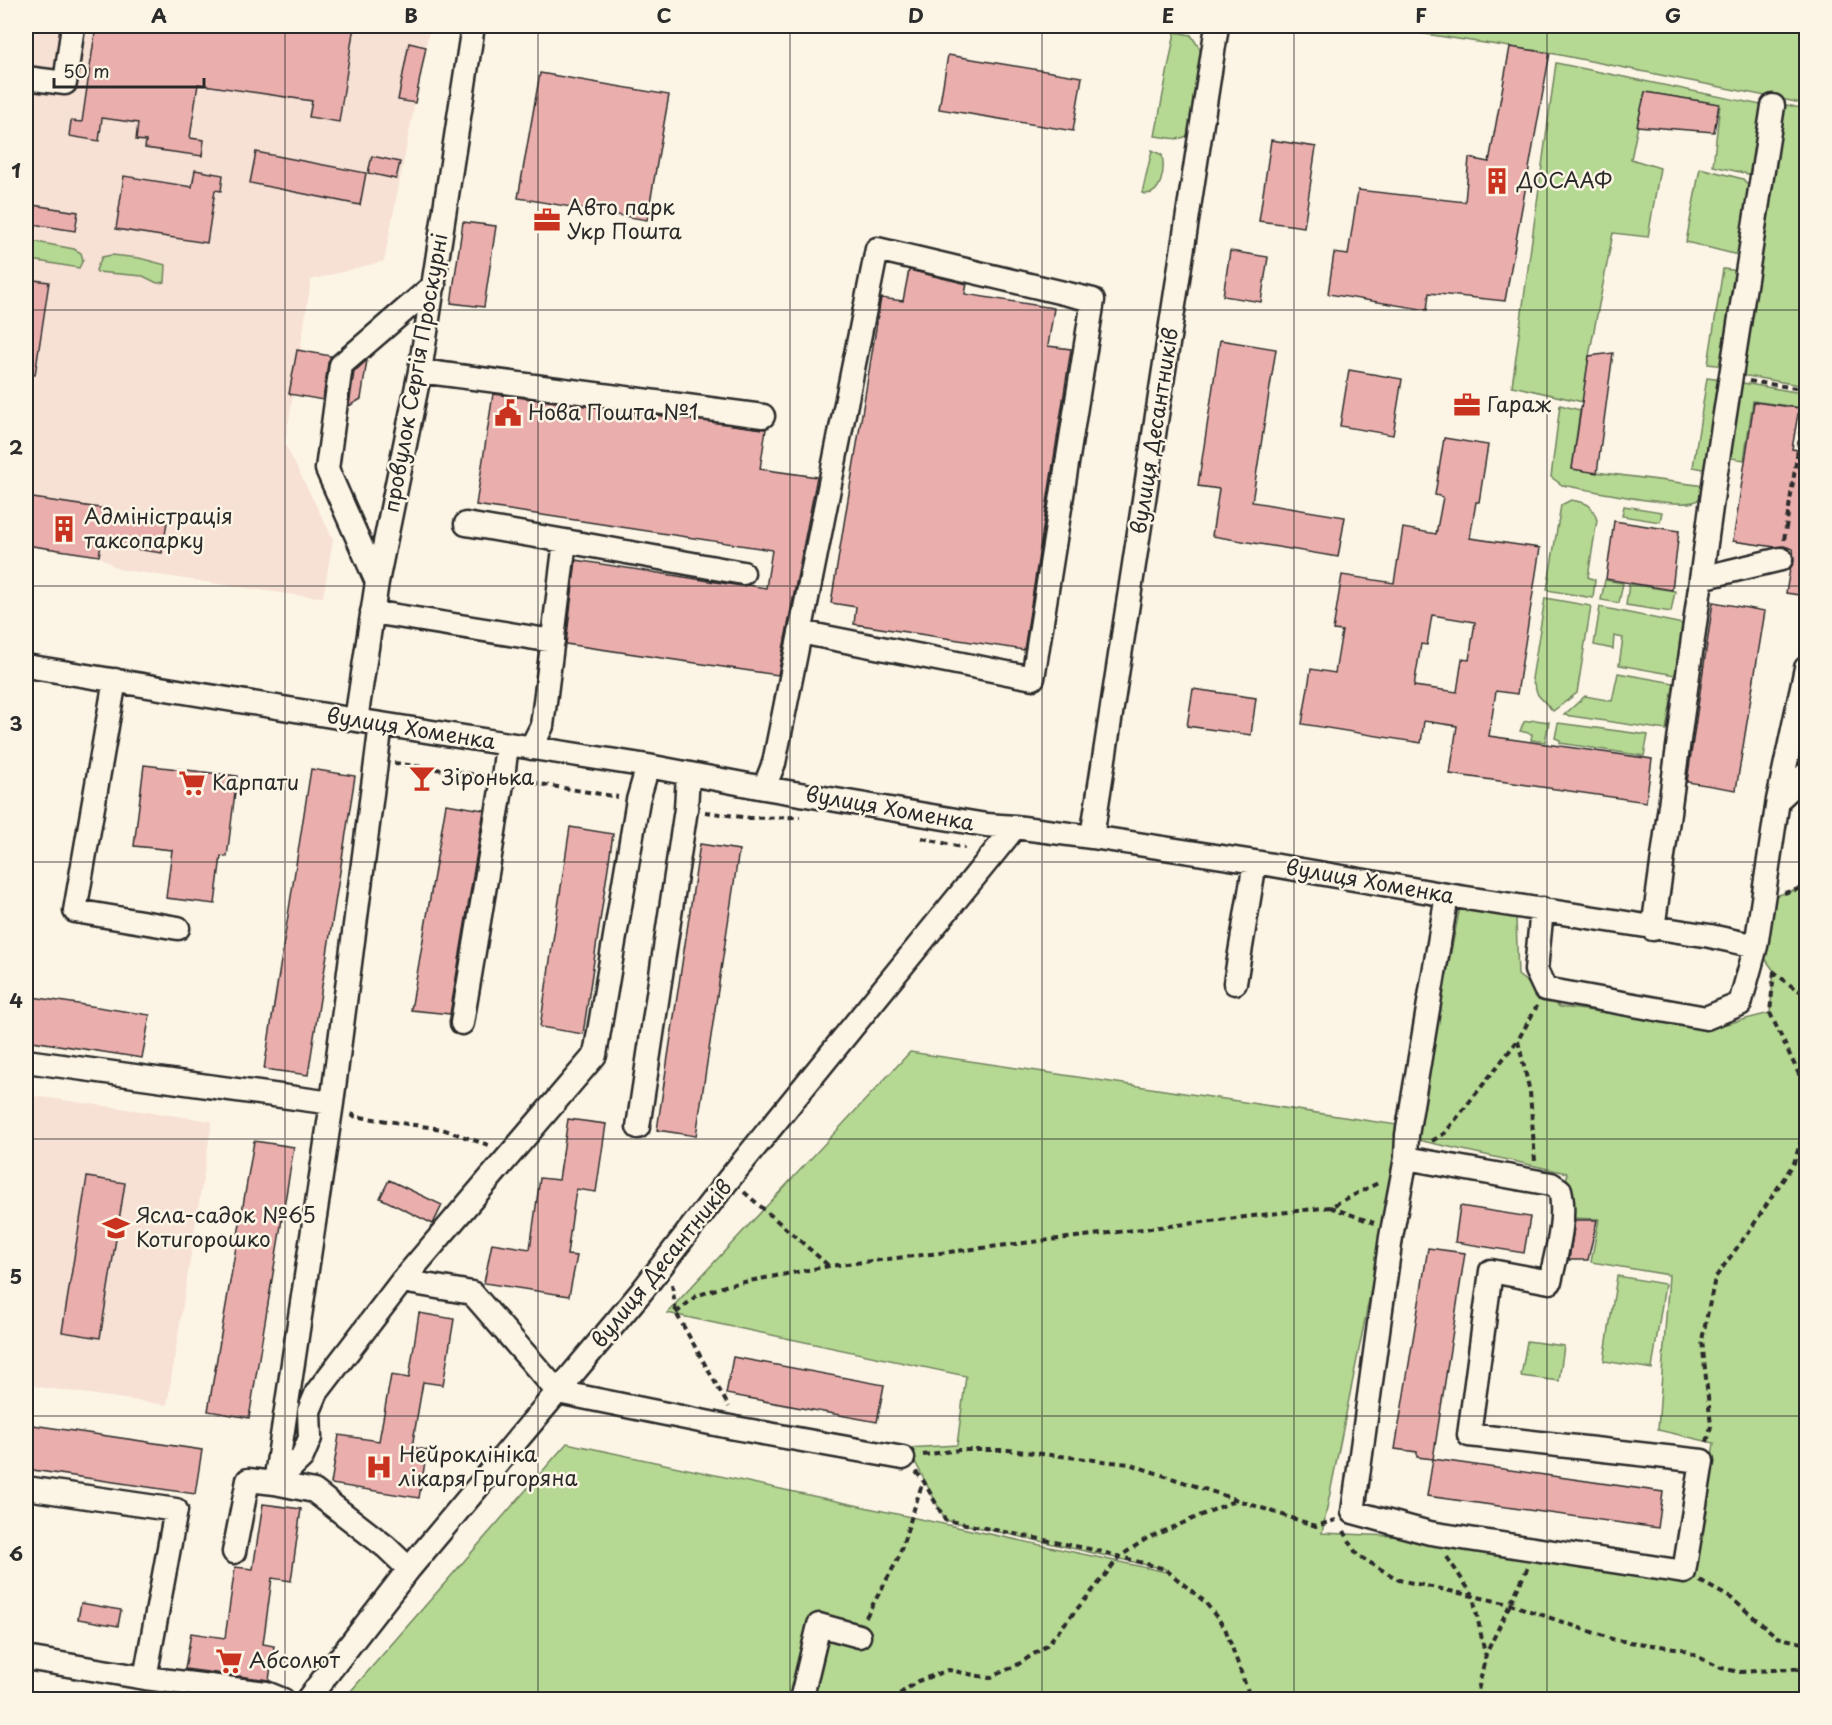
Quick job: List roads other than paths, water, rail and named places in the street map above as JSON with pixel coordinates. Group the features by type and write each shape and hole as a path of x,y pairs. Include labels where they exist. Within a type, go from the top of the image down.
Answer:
{"street":[{"path":"26,78 65,83 73,26"},
{"name":"провулок Сергія Проскурні","path":"356,720 377,582 420,371 472,26"},
{"name":"вулиця Десантників","path":"1092,837 1217,26"},
{"path":"1653,928 1730,378 1773,106"},
{"path":"764,788 774,763 800,632 877,249 1093,300 1033,678 800,632"},
{"path":"377,582 327,469 341,365 434,285"},
{"path":"420,371 763,416"},
{"path":"466,524 743,573"},
{"path":"531,748 542,726 565,541"},
{"path":"1701,578 1781,559"},
{"path":"372,612 552,641"},
{"name":"вулиця Хоменка","path":"26,666 648,766 986,825 1015,826 1092,837 1255,862 1447,896 1710,936 1754,953"},
{"path":"1542,909 1536,970 1545,989 1706,1018 1740,1004 1754,953 1778,800 1806,668"},
{"path":"115,680 75,911 178,928"},
{"path":"275,1483 332,1103 381,724"},
{"path":"462,1023 507,744"},
{"path":"275,1483 302,1457 310,1438 309,1412 317,1392 402,1281 596,1055 638,800 648,766"},
{"path":"638,1127 684,821 688,774"},
{"path":"1778,800 1806,774"},
{"name":"вулиця Десантників","path":"307,1700 410,1569 669,1257 729,1179 1015,826"},
{"path":"1235,983 1255,862"},
{"path":"1406,1158 1551,1184 1560,1190 1563,1200 1560,1231 1550,1282 1491,1271 1469,1435 1702,1461 1684,1572 1430,1533 1353,1512 1390,1237 1406,1158 1407,1135 1447,896"},
{"path":"26,1060 332,1103"},
{"path":"402,1281 472,1293 558,1392 903,1458"},
{"path":"234,1552 248,1480 314,1491 386,1547 410,1569"},
{"path":"26,1488 176,1510 145,1678"},
{"path":"801,1700 819,1625 859,1636"},
{"path":"26,1658 145,1678 183,1691 266,1693 283,1700"}],"place":[{"name":"ДОСААФ","path":"1497,181"},
{"name":"Авто парк Укр Пошта","path":"547,220"},
{"name":"Гараж","path":"1467,405"},
{"name":"Нова Пошта №1","path":"508,413"},
{"name":"Адміністрація таксопарку","path":"64,529"},
{"name":"Зіронька","path":"422,778"},
{"name":"Карпати","path":"192,783"},
{"name":"Ясла-садок №65 Котигорошко","path":"116,1228"},
{"name":"Нейроклініка лікаря Григоряна","path":"379,1467"},
{"name":"Абсолют","path":"229,1661"}]}
